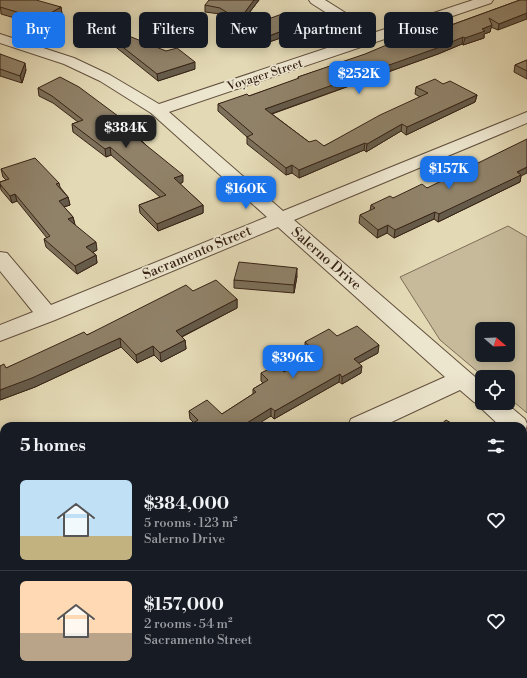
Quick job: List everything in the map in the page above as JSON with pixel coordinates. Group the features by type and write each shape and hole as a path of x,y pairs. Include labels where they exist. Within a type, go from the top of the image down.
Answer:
{"street":[{"path":"316,0 335,12"},
{"name":"Voyager Street","path":"376,38 486,0"},
{"name":"Salerno Drive","path":"0,38 69,61 105,78 157,110 475,390"},
{"name":"Voyager Street","path":"157,110 345,48"},
{"name":"Sacramento Street","path":"0,333 47,316 527,117"},
{"path":"0,258 47,316"},
{"path":"369,422 462,379"},
{"path":"498,410 511,422"}],"shaded area":[{"path":"508,226 527,237 527,413 515,403 515,370 476,370 440,340 400,277"}],"building":[{"path":"0,0 36,0 61,7 52,12 17,12 0,7"},
{"path":"209,0 254,0 245,12 226,12 220,8 205,5"},
{"path":"520,0 527,0 527,13 499,24 489,18 492,25 482,29 485,31 453,41 453,24"},
{"path":"279,15 279,32 271,35 271,18"},
{"path":"131,37 139,40 139,48 159,48 166,51 177,48 195,62 157,74 124,48 131,48"},
{"path":"384,46 384,48 437,48 265,109 309,142 316,140 324,146 380,115 428,93 416,87 435,79 443,84 450,81 477,95 407,127 402,124 367,144 365,143 299,170 292,165 286,168 247,137 253,134 218,104 247,94 249,96"},
{"path":"0,54 25,63 20,76 0,69"},
{"path":"527,60 527,71 515,65"},
{"path":"60,77 79,87 122,119 120,120 140,135 136,137 183,175 174,178 203,205 157,224 139,205 166,195 110,147 105,149 72,124 83,120 52,96 38,88"},
{"path":"527,139 527,167 517,172 521,175 439,214 435,212 395,230 388,225 378,230 360,215 375,208 371,205 390,196 393,198 422,184 427,188"},
{"path":"35,158 59,183 56,184 68,197 59,201 73,217 68,219 96,242 86,247 96,255 75,266 44,239 50,236 15,194 10,196 0,184 0,182 9,179 1,169"},
{"path":"239,262 297,268 294,285 234,280"},
{"path":"216,280 237,299 176,331 185,340 160,353 153,346 136,355 120,338 32,378 0,390 0,366 4,364 6,368 84,332 87,335 186,285 193,291"},
{"path":"357,326 379,345 354,359 362,366 342,377 340,374 275,411 271,408 248,422 195,422 198,420 189,411 207,400 222,414 256,392 253,389 268,380 261,373 277,365 284,372 318,354 305,342 329,329 337,336"}]}
